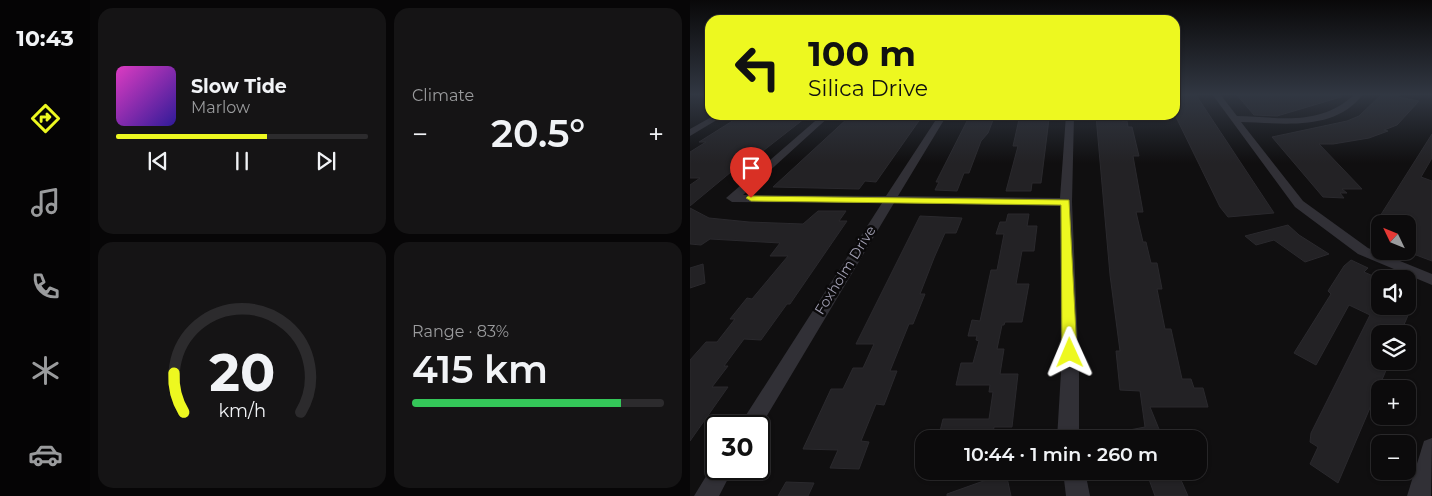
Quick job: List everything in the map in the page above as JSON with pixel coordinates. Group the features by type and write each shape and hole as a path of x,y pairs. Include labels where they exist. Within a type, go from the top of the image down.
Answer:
{"street":[{"path":"1236,119 1297,120 1323,117"},
{"path":"1236,119 1299,204 1363,251 1432,280"},
{"path":"690,121 712,120"},
{"path":"690,134 712,120"},
{"path":"732,198 821,120"},
{"name":"Foxholm Drive","path":"756,415 887,201 940,120"},
{"path":"1068,430 1070,372 1066,202 1070,120"},
{"path":"732,198 1066,202"},
{"path":"1419,496 1432,449"},
{"path":"706,496 715,480"},
{"path":"1075,480 1078,496"}],"building":[{"path":"1180,117 1211,117 1274,213 1228,217 1220,207 1177,120 1180,120"},
{"path":"1356,117 1404,117 1397,125 1384,130 1388,131 1369,138 1333,144 1319,144 1362,189 1342,189 1347,193 1340,193 1344,198 1323,197 1272,137 1347,121"},
{"path":"734,120 803,120 736,172 731,172 690,206 690,185 700,178 690,178 690,152 706,142 699,142"},
{"path":"846,120 919,120 876,182 865,181 859,189 773,187"},
{"path":"967,120 993,120 988,133 981,141 969,173 964,173 957,191 935,190 939,182 936,182"},
{"path":"1019,120 1049,120 1041,183 1032,183 1031,191 1006,191 1018,146 1013,146"},
{"path":"1096,120 1127,121 1128,127 1132,127 1139,156 1133,156 1143,212 1136,212 1143,242 1146,242 1151,263 1157,263 1162,289 1157,289 1165,329 1171,329 1182,379 1191,379 1194,388 1203,388 1208,407 1150,407 1159,430 1130,430 1145,427 1140,391 1120,390 1116,351 1120,351 1110,275"},
{"path":"1432,134 1432,158 1421,177 1432,181 1432,261 1416,255 1416,215 1381,215"},
{"path":"690,208 709,218 803,224 818,211 846,211 839,221 847,221 790,304 787,304 761,340 744,339 724,366 728,366 712,387 728,387 708,415 705,415 705,420 690,441 690,360 706,342 717,342 735,319 730,319 747,298 752,299 788,256 770,256 780,243 710,239 701,245 690,244"},
{"path":"1008,214 1029,214 1027,226 1037,226 1034,251 1022,251 1016,284 1029,284 1022,322 1005,322 1002,325 997,349 1004,349 1000,374 1018,374 1012,427 994,427 994,430 940,430 943,419 989,419 993,392 989,392 990,385 956,385 961,363 973,363 979,341 976,340 977,336 968,336 972,320 980,321 991,270 997,270 1004,234 996,234 1000,222 1006,222"},
{"path":"920,216 962,218 956,233 945,233 934,258 920,294 925,294 913,324 909,324 890,371 897,371 884,405 876,404 861,441 869,442 859,469 830,468 838,450 803,449 831,389 843,389 853,368 863,368 874,344 856,344"},
{"path":"1288,225 1299,235 1329,254 1305,262 1274,240 1256,245 1245,236"},
{"path":"1351,260 1368,268 1364,272 1371,275 1371,315 1408,315 1404,325 1371,325 1371,370 1386,370 1382,380 1371,380 1371,406 1338,483 1310,464 1318,447 1310,442 1311,433 1370,315 1349,305 1316,365 1294,353 1331,294 1328,291 1344,266"},
{"path":"703,264 705,283 690,288 690,268"},
{"path":"986,480 1008,480 1011,496 947,496 947,494"},
{"path":"1149,480 1181,480 1188,496 1155,496"},
{"path":"786,482 814,483 808,496 778,496"}],"route":[{"path":"751,198 1066,202 1070,353"}]}
